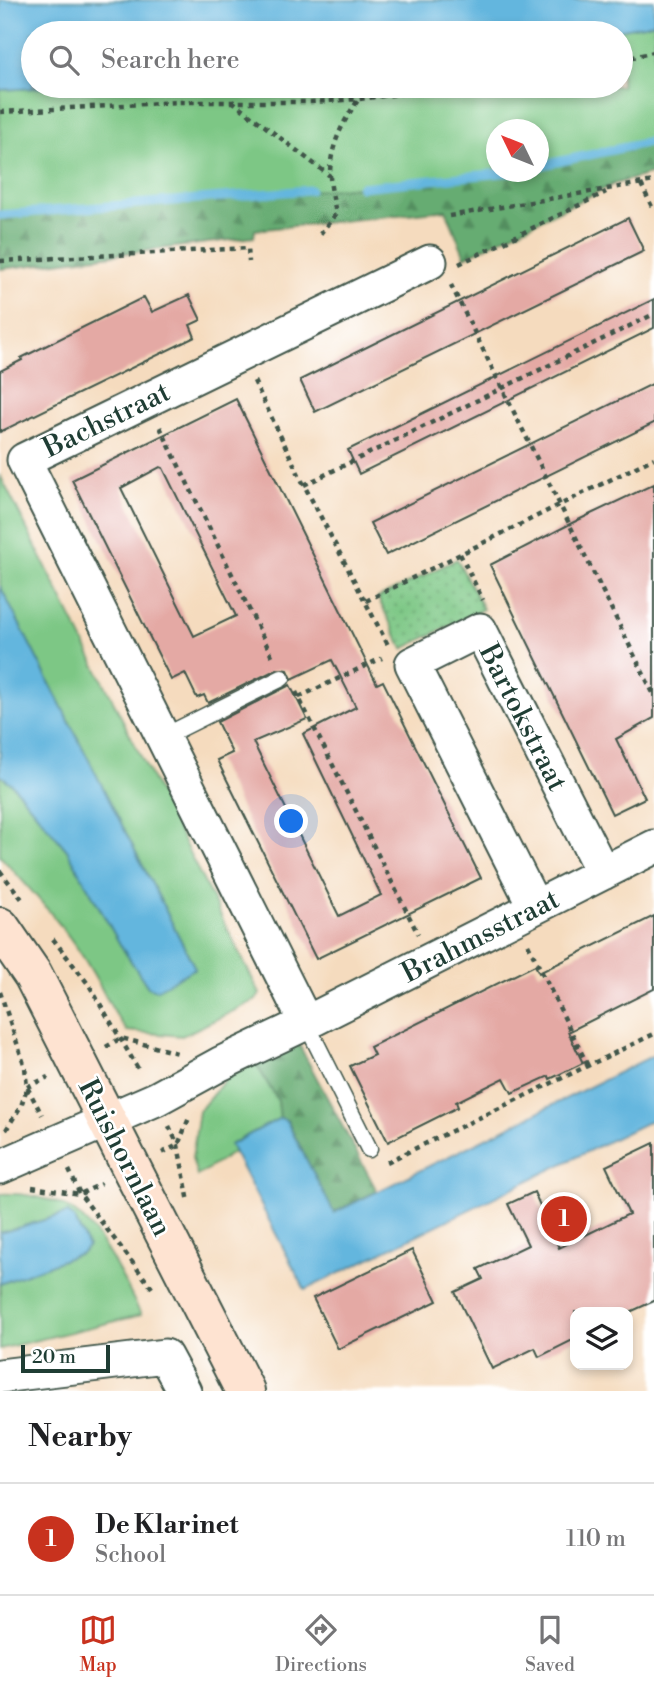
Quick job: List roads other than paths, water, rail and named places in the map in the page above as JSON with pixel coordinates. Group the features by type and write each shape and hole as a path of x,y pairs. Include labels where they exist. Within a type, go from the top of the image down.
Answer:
{"main road":[{"name":"Ruishornlaan","path":"0,927 33,975 245,1391"}],"street":[{"name":"Bachstraat","path":"306,1023 24,460 437,267"},
{"name":"Bartokstraat","path":"525,912 412,664 480,630 603,873"},
{"name":"Brahmsstraat","path":"1,1152 107,1122 156,1100 220,1064 654,847"},
{"path":"0,1376 165,1356 184,1391"}],"lane":[{"path":"163,737 282,678"},
{"path":"306,1023 369,1149"}],"water":[{"path":"0,0 654,0 654,23 633,27 633,21 21,21 21,89 0,90"},
{"path":"0,586 195,968 156,990 148,987 121,946 67,850 12,784 0,775"},
{"path":"654,1055 654,1119 305,1290 230,1145 280,1118 286,1120 334,1213"},
{"path":"68,1213 75,1220 88,1247 81,1253 0,1284 0,1233"}],"waterway":[{"path":"549,164 654,141"},
{"path":"361,187 486,175"},
{"path":"0,215 310,190"}],"place":[{"name":"De Klarinet","path":"564,1219"}]}
